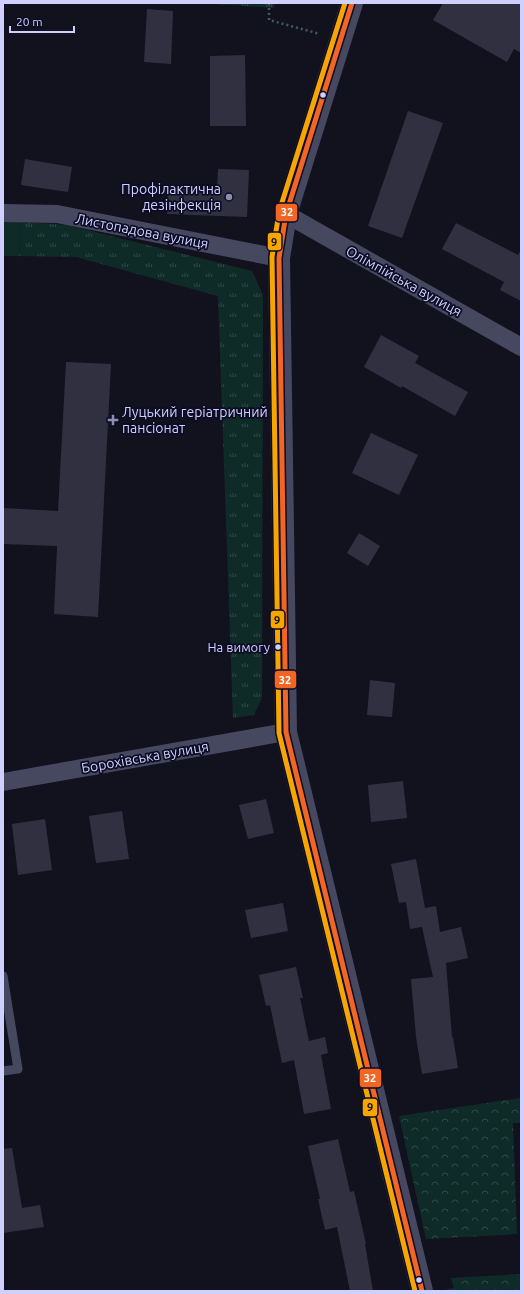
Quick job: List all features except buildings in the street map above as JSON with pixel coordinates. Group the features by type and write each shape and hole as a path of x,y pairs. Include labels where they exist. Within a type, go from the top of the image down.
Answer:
{"street":[{"path":"352,3 286,214 279,258 286,732 422,1291"},
{"name":"Листопадова вулиця","path":"3,213 56,214 279,258"},
{"name":"Олімпійська вулиця","path":"286,214 521,347"},
{"name":"Борохівська вулиця","path":"3,782 286,732"}],"lane":[{"path":"3,976 18,1069 3,1071"}],"path":[{"path":"269,3 269,20 340,39"}],"green space":[{"path":"202,3 275,3 274,8"},
{"path":"3,222 21,222 19,256 3,256"},
{"path":"21,222 67,225 252,271 263,295 262,698 254,715 233,718 218,296 76,257 19,256"},
{"path":"521,1098 521,1123 513,1123 517,1234 426,1239 399,1116"},
{"path":"521,1274 521,1291 438,1291 454,1288 451,1278"}],"transit line":[{"name":"9","path":"345,3 279,212 272,257 279,733 415,1291"},
{"name":"32","path":"352,3 286,214 279,258 286,732 422,1291"}],"place":[{"name":"Профілактична дезінфекція","path":"229,197"},
{"name":"Луцький геріатричний пансіонат","path":"113,420"},
{"name":"На вимогу","path":"278,647"}]}
